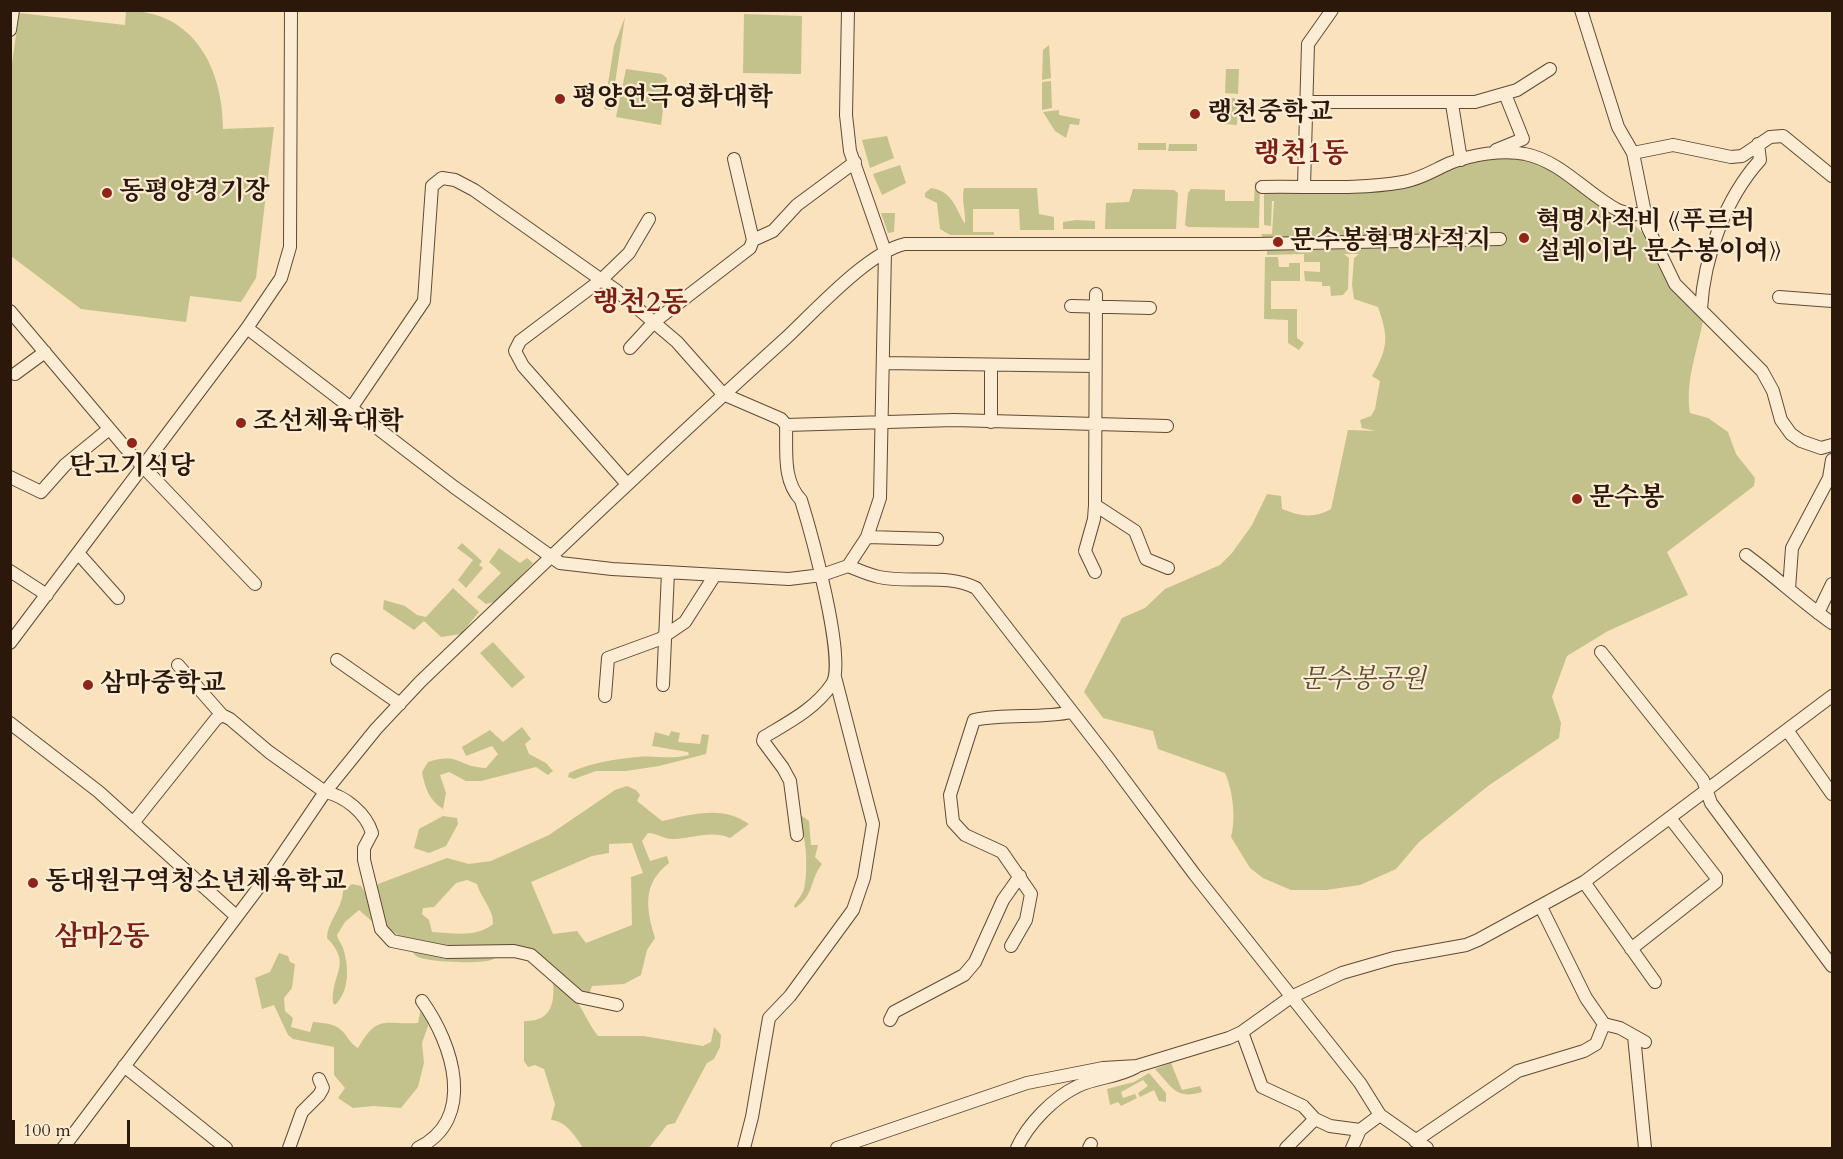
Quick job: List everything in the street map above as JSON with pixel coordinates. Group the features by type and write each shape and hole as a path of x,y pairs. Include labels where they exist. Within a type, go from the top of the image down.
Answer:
{"street":[{"path":"10,30 13,10"},
{"path":"10,643 247,328 281,278 289,255 291,10"},
{"path":"247,328 550,557 574,566 789,579 822,575 848,566 867,537 880,498 885,251 850,151 846,115 848,10"},
{"path":"1304,186 1308,44 1332,10"},
{"path":"1581,10 1618,127 1633,153 1645,215 1675,284 1762,371 1773,391 1781,420 1791,434 1801,441 1821,448 1833,445"},
{"path":"1306,102 1452,104 1475,102 1517,90 1550,69"},
{"path":"1262,186 1406,182 1461,160 1489,152 1523,139 1505,94"},
{"path":"1452,104 1461,160"},
{"path":"1633,153 1673,145 1731,157 1742,156 1770,137 1788,138 1833,176"},
{"path":"1701,309 1706,267 1712,249 1747,174 1760,160 1758,144"},
{"path":"1489,152 1499,155 1525,154 1543,159 1615,209 1645,215"},
{"path":"630,348 654,322 750,248 753,240 735,159"},
{"path":"753,240 773,231 797,205 855,162"},
{"path":"352,407 424,301 432,186 435,181 442,178 455,180 474,190 601,280 654,322 723,394 767,410 781,418 786,424 789,482 792,491 801,500 816,562 822,575 827,596 835,677 873,824 864,878 853,910 834,938 820,951 790,996 769,1018 752,1117 744,1149"},
{"path":"627,484 523,366 514,351 520,341 601,280 629,253 649,219"},
{"path":"63,1149 274,867 325,792 400,704 550,557 723,394 843,285 885,251 905,244 1257,244 1500,239"},
{"path":"1095,572 1085,551 1095,505 1096,294"},
{"path":"1779,297 1833,301"},
{"path":"1071,306 1150,308"},
{"path":"10,310 142,466 217,547 255,584"},
{"path":"15,374 45,352"},
{"path":"884,363 1095,366"},
{"path":"991,365 991,422"},
{"path":"786,424 883,421 1167,426"},
{"path":"10,477 41,492 65,465 109,429"},
{"path":"1789,589 1792,548 1829,478 1833,459"},
{"path":"1095,505 1135,531 1146,559 1168,568"},
{"path":"867,537 937,539"},
{"path":"78,554 118,598"},
{"path":"1746,555 1818,614 1833,623"},
{"path":"848,566 879,577 966,583 976,588 1195,875 1360,1083 1380,1115 1427,1149"},
{"path":"10,571 47,595"},
{"path":"663,686 668,572"},
{"path":"604,696 608,658 665,635 685,622 715,574"},
{"path":"1818,614 1833,584"},
{"path":"1601,652 1703,780 1711,803 1833,966"},
{"path":"337,660 400,704"},
{"path":"178,665 222,716 230,719 269,752 325,792 336,794 364,817 372,830 371,837 364,848 364,860 381,929 392,941 447,952 514,951 531,955 579,997 616,1005"},
{"path":"797,835 790,781 763,741 764,737 803,714 835,677"},
{"path":"1017,1149 1023,1135 1060,1097 1079,1085 1119,1076 1137,1066 1242,1032 1291,997 1353,970 1414,954 1466,945 1540,907 1584,882 1833,696"},
{"path":"1011,946 1026,920 1031,894 1002,852 965,835 953,822 950,795 966,739 974,720 998,715 1058,715 1072,712"},
{"path":"133,823 222,716"},
{"path":"10,723 99,792 236,916"},
{"path":"1787,730 1833,794"},
{"path":"1631,949 1716,882 1716,877 1670,818"},
{"path":"890,1020 894,1012 964,975 975,962 1003,900 1020,876"},
{"path":"1584,882 1655,982"},
{"path":"1540,907 1586,998 1604,1024 1620,1028 1639,1039 1645,1149"},
{"path":"418,1149 437,1137 445,1128 451,1115 455,1075 441,1035 422,1001"},
{"path":"1415,1141 1518,1071 1584,1051 1596,1044 1604,1024"},
{"path":"1242,1032 1262,1087 1303,1106 1315,1119 1330,1126 1360,1130"},
{"path":"124,1066 226,1149"},
{"path":"837,1149 870,1143 1027,1083 1103,1068 1137,1066"},
{"path":"289,1149 302,1112 320,1095 323,1088 320,1079"},
{"path":"1352,1149 1360,1130 1380,1115"},
{"path":"1286,1149 1315,1119"}],"green space":[{"name":"동평양경기장","path":"126,11 150,13 170,21 187,32 200,47 217,85 222,107 223,129 274,127 256,278 241,302 190,296 186,322 81,309 11,256 10,78 19,13 125,25"},
{"path":"744,14 802,16 801,74 743,73"},
{"path":"625,17 611,110 604,109 614,46"},
{"path":"1049,45 1051,78 1042,80 1043,50"},
{"path":"626,69 662,74 667,78 661,125 616,117"},
{"path":"1226,69 1239,69 1238,94 1225,93"},
{"path":"1051,81 1052,108 1042,110 1042,82"},
{"path":"1225,98 1238,98 1237,125 1224,124"},
{"path":"1059,110 1059,115 1080,119 1079,125 1070,124 1066,138 1055,131 1043,112"},
{"path":"887,136 894,158 870,168 862,140"},
{"path":"1138,143 1166,143 1166,150 1138,150"},
{"path":"1169,144 1197,144 1197,151 1168,151"},
{"name":"문수봉공원","path":"1525,151 1630,221 1647,237 1703,321 1690,378 1690,413 1708,418 1728,432 1736,454 1755,478 1754,486 1667,552 1688,595 1608,631 1567,656 1552,697 1561,723 1559,738 1488,786 1419,842 1396,869 1360,885 1326,890 1291,890 1263,878 1250,868 1231,837 1233,805 1225,773 1158,749 1153,731 1103,718 1084,692 1122,618 1145,608 1165,589 1220,565 1232,553 1252,525 1267,494 1281,496 1282,509 1294,513 1313,515 1331,509 1348,430 1376,431 1362,428 1360,420 1371,416 1375,409 1380,381 1372,376 1384,350 1385,335 1378,307 1354,299 1352,285 1354,258 1359,254 1344,254 1349,258 1348,289 1343,295 1331,296 1330,286 1322,286 1322,282 1305,281 1304,271 1320,272 1320,262 1304,262 1304,254 1267,255 1267,245 1261,234 1272,234 1274,201 1272,201 1271,226 1264,225 1264,191 1341,192 1471,160"},
{"path":"900,165 906,183 882,195 873,174"},
{"path":"1255,182 1260,182 1259,228 1188,227 1185,225 1188,193 1191,189 1225,190 1225,201 1254,201"},
{"path":"931,188 944,192 948,196 965,224 964,188 1037,188 1039,214 1054,217 1054,230 1020,230 1019,209 973,209 973,232 994,232 994,235 950,235 940,229 937,203 925,197 925,193"},
{"path":"1133,189 1174,190 1178,193 1176,229 1105,229 1106,203 1129,202"},
{"path":"881,213 895,213 894,232 888,233"},
{"path":"1095,221 1095,229 1063,229 1063,222"},
{"path":"1265,257 1278,257 1279,267 1289,267 1289,263 1300,263 1300,281 1271,281 1271,309 1297,309 1297,338 1304,343 1299,350 1288,343 1288,320 1264,319"},
{"path":"462,543 482,561 479,565 483,568 466,588 458,580 473,560 457,548"},
{"path":"499,548 520,563 527,558 533,563 498,601 486,604 477,597 501,573 489,562"},
{"path":"453,588 479,612 461,634 441,637 424,621 414,630 383,609 384,600 405,606 417,615 426,617"},
{"path":"493,642 525,677 512,688 480,653"},
{"path":"522,727 531,739 525,744 529,754 546,763 553,771 548,775 536,767 481,781 466,781 449,772 440,775 446,793 443,809 434,802 426,788 422,772 428,762 453,759 486,768 498,754 492,746 466,756 462,747 490,730 503,742"},
{"path":"671,731 680,733 678,742 700,744 702,734 709,735 706,754 659,766 626,771 596,771 574,779 568,777 569,773 612,760 689,755 688,752 652,746 655,732 669,736"},
{"path":"627,786 636,790 640,795 637,801 662,821 695,814 718,813 739,818 749,824 730,838 710,835 671,839 648,833 642,841 650,861 667,856 669,863 660,871 650,888 648,907 655,938 647,950 641,975 624,984 592,986 588,997 546,961 435,947 404,939 385,926 375,888 378,884 447,858 469,864 491,861 549,835 615,790","holes":["632,843 643,873 631,877 632,925 586,943 577,931 553,934 531,882 592,856 609,853 609,844","467,880 477,884 491,914 493,924 472,933 432,932 429,920 422,914 423,908 434,907 456,883"]},
{"path":"443,816 457,818 458,824 446,846 429,853 414,848 419,829"},
{"path":"802,816 809,821 811,845 818,845 815,857 822,864 806,898 795,908 804,889 806,874 805,844 799,821"},
{"path":"352,884 361,886 370,901 376,925 359,910 345,922 337,935 345,955 347,978 343,993 335,1005 333,993 340,963 335,947 327,938 343,891"},
{"path":"410,949 442,957 495,958 482,962 436,961 419,957"},
{"path":"279,953 288,956 290,962 295,964 292,988 284,998 285,1011 293,1018 291,1027 310,1032 313,1022 331,1025 341,1030 358,1048 371,1030 382,1023 418,1023 421,1008 428,1013 428,1026 422,1043 424,1063 418,1087 401,1108 373,1106 353,1108 338,1098 345,1088 334,1075 334,1047 293,1039 288,1035 274,1005 262,1009 255,978 270,972"},
{"path":"553,984 575,999 598,1036 643,1036 703,1046 711,1042 714,1027 721,1035 720,1047 714,1059 707,1063 675,1123 667,1125 649,1148 581,1148 582,1146 569,1129 551,1120 555,1104 544,1069 535,1065 528,1067 524,1061 524,1021 539,1019 549,1011 553,999"},
{"path":"1171,1063 1182,1090 1200,1086 1202,1092 1180,1093 1170,1086 1155,1069"},
{"path":"1149,1073 1166,1093 1166,1102 1159,1101 1154,1090 1140,1097 1138,1093 1148,1086 1143,1080 1121,1092 1123,1098 1135,1094 1137,1098 1121,1106 1118,1102 1110,1105 1107,1089 1134,1082"}],"place":[{"name":"평양연극영화대학","path":"560,99"},
{"name":"랭천중학교","path":"1195,114"},
{"name":"동평양경기장","path":"107,193"},
{"name":"혁명사적비 《푸르러 설레이라 문수봉이여》","path":"1524,238"},
{"name":"문수봉혁명사적지","path":"1278,242"},
{"name":"조선체육대학","path":"241,423"},
{"name":"단고기식당","path":"132,443"},
{"name":"문수봉","path":"1577,499"},
{"name":"삼마중학교","path":"88,685"},
{"name":"동대원구역청소년체육학교","path":"33,883"}],"district":[{"name":"랭천1동","path":"1301,156"},
{"name":"랭천2동","path":"640,305"},
{"name":"삼마2동","path":"102,939"}]}
